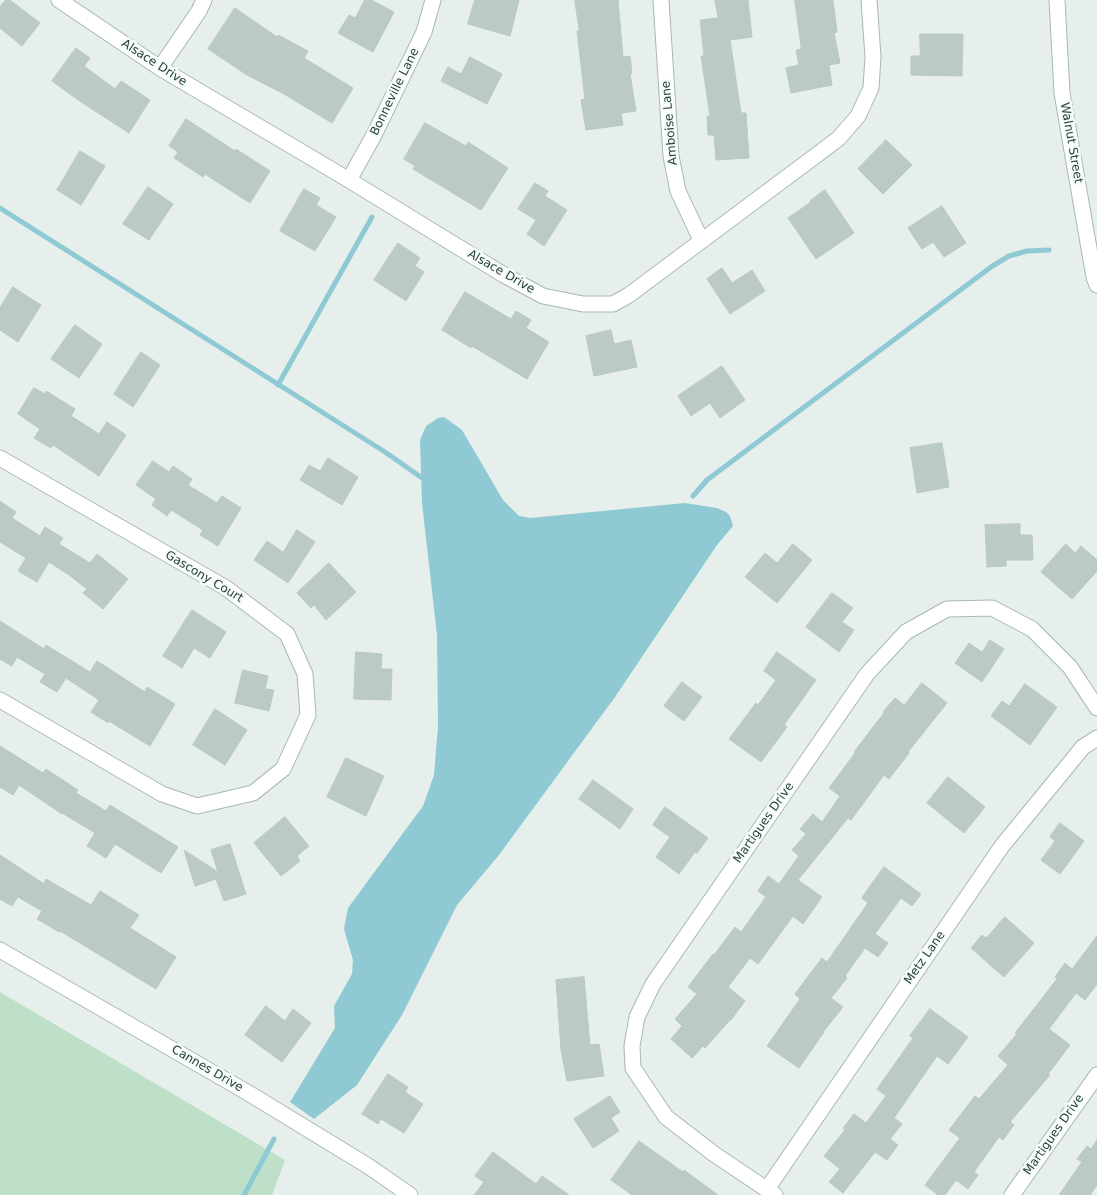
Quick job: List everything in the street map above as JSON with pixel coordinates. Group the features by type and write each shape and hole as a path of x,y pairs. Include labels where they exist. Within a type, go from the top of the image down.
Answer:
{"street":[{"name":"Alsace Drive","path":"59,0 160,68 504,275 543,296 583,304 613,304 629,295 839,138 858,116 871,88 873,57 869,0"},
{"path":"160,68 199,11 204,0"},
{"name":"Bonneville Lane","path":"349,180 374,135 424,32 433,0"},
{"name":"Amboise Lane","path":"661,0 672,156 678,191 701,240"},
{"name":"Walnut Street","path":"1056,0 1062,93 1097,285"},
{"name":"Gascony Court","path":"0,458 228,589 287,634 306,674 308,715 283,769 253,793 197,806 162,794 0,700"},
{"name":"Martigues Drive","path":"771,1192 714,1154 666,1117 633,1068 632,1046 637,1017 653,984 867,674 906,632 947,609 992,608 1032,629 1070,668 1097,708"},
{"name":"Metz Lane","path":"771,1192 1002,846 1083,747 1097,738"},
{"name":"Cannes Drive","path":"0,950 250,1094 368,1166 410,1195"},
{"name":"Martigues Drive","path":"1012,1195 1097,1074"}],"green space":[{"path":"0,992 285,1160 272,1195 0,1195"}],"water":[{"path":"444,417 462,430 503,500 519,516 530,518 685,503 717,508 726,512 730,516 733,526 717,545 615,697 499,855 457,905 402,1015 357,1085 314,1119 290,1102 335,1028 334,1006 352,974 353,960 344,929 348,908 423,806 434,775 438,727 437,635 422,503 420,440 426,426 438,418"}],"building":[{"path":"6,0 10,0 40,23 22,46 0,28 0,7"},
{"path":"365,0 371,0 394,12 373,52 338,33 349,15 355,18"},
{"path":"475,0 519,0 510,36 468,24"},
{"path":"575,0 618,0 623,57 630,56 632,73 630,74 636,111 621,113 623,125 586,130 581,100 585,99"},
{"path":"715,0 748,0 752,37 730,40 741,113 746,113 749,158 716,160 714,135 708,135 707,116 710,116 701,56 704,56 700,20 718,18"},
{"path":"795,0 833,0 837,32 834,33 840,63 829,65 832,85 791,93 786,68 799,65 796,50 801,49"},
{"path":"235,8 277,37 278,35 308,51 304,58 353,88 332,123 284,94 247,75 208,49"},
{"path":"920,34 963,34 962,76 911,75 911,56 920,56"},
{"path":"76,48 90,58 84,66 115,89 121,81 150,100 129,133 52,81"},
{"path":"470,57 502,74 487,104 441,81 448,67 461,74"},
{"path":"186,119 270,171 250,203 205,174 203,177 174,158 178,152 169,146"},
{"path":"425,123 466,146 468,142 508,168 481,210 413,169 415,166 404,159"},
{"path":"886,140 912,165 883,194 858,169"},
{"path":"80,151 105,166 81,205 57,190"},
{"path":"535,183 548,191 545,196 567,210 544,246 527,234 536,220 518,209"},
{"path":"148,187 173,204 149,240 123,224"},
{"path":"304,189 320,198 316,205 336,217 315,251 280,231"},
{"path":"825,190 854,233 816,259 788,218"},
{"path":"942,206 966,243 944,257 933,242 922,249 908,228"},
{"path":"398,243 420,258 415,266 424,272 406,301 374,280"},
{"path":"722,268 732,283 752,270 765,291 730,314 707,279"},
{"path":"13,287 41,305 18,342 0,330 0,308"},
{"path":"465,292 511,319 516,311 531,320 526,328 549,342 527,379 442,330"},
{"path":"75,325 102,344 79,378 51,359"},
{"path":"611,330 614,344 631,340 637,367 594,376 586,336"},
{"path":"141,352 160,365 133,407 114,394"},
{"path":"722,366 745,400 720,418 710,403 691,416 678,396"},
{"path":"34,388 45,394 46,391 75,409 71,416 99,434 107,422 126,435 99,476 53,445 51,448 34,438 40,429 18,414"},
{"path":"942,443 949,487 917,493 910,448"},
{"path":"328,458 358,477 342,505 300,480 309,465 320,471"},
{"path":"153,461 169,472 173,466 192,479 188,485 217,503 222,496 241,508 218,546 200,535 203,530 171,510 167,516 152,505 156,499 136,485"},
{"path":"0,501 16,512 12,518 40,536 45,527 63,538 59,544 90,563 97,554 128,579 103,609 83,593 87,589 49,562 37,582 18,571 26,558 0,542"},
{"path":"1020,524 1020,535 1032,535 1033,560 1006,560 1006,566 987,567 985,525"},
{"path":"297,530 315,542 288,583 254,560 267,541 283,552"},
{"path":"793,544 812,560 777,603 745,577 765,553 777,563"},
{"path":"1066,544 1075,553 1081,546 1097,560 1097,571 1072,599 1041,572"},
{"path":"329,563 356,592 326,620 314,605 311,608 297,593"},
{"path":"832,593 853,608 842,622 854,630 839,652 806,627"},
{"path":"192,610 226,632 210,658 194,648 182,668 163,656"},
{"path":"0,621 44,649 46,645 90,672 97,661 145,692 147,687 175,704 150,746 91,712 99,700 66,678 57,692 40,682 45,674 17,657 12,666 0,659"},
{"path":"990,640 1004,649 982,682 955,663 969,643 982,652"},
{"path":"356,652 382,654 381,669 392,669 391,700 354,699"},
{"path":"777,652 816,680 784,725 787,727 761,762 729,739 776,680 764,671"},
{"path":"243,670 268,676 265,689 274,690 269,711 235,703"},
{"path":"682,682 702,697 684,721 664,706"},
{"path":"922,683 947,703 889,779 884,775 851,820 848,818 798,880 822,897 803,924 793,916 758,964 750,958 728,987 745,1001 731,1020 705,1048 703,1046 692,1058 671,1039 682,1026 675,1019 697,994 688,987 735,927 741,932 766,897 758,891 768,876 779,884 799,856 792,850 806,834 800,829 813,814 822,822 840,796 829,788 883,712 895,698 904,705"},
{"path":"1025,684 1057,707 1030,745 991,716 1002,701 1009,706"},
{"path":"215,709 247,730 225,765 193,745"},
{"path":"0,746 43,773 46,769 78,790 76,793 106,811 110,805 178,847 161,873 115,844 106,858 87,846 95,833 62,814 19,785 13,795 0,787"},
{"path":"346,758 384,776 366,816 327,797"},
{"path":"948,777 985,807 964,833 927,803"},
{"path":"593,780 633,809 620,829 579,799"},
{"path":"665,807 708,838 679,874 656,857 670,837 653,825"},
{"path":"285,817 309,846 297,856 300,861 281,876 254,843"},
{"path":"1060,823 1084,841 1060,874 1041,860 1055,841 1050,837"},
{"path":"230,844 246,894 224,901 216,879 195,886 184,850 218,872 211,850"},
{"path":"0,855 44,884 46,879 91,905 100,891 139,915 130,928 176,957 156,989 37,919 42,911 18,897 12,906 0,899"},
{"path":"884,867 921,894 912,906 901,898 875,934 888,943 878,957 865,948 845,976 847,978 831,998 843,1007 823,1032 799,1068 767,1046 800,999 795,994 822,958 827,962 868,903 862,898"},
{"path":"1005,917 1034,943 1004,977 971,948 982,935 986,938"},
{"path":"1097,936 1097,984 1085,1000 1076,993 1049,1029 1070,1045 1048,1074 1050,1075 1010,1122 1014,1125 1003,1140 999,1137 974,1172 978,1175 968,1189 956,1180 945,1195 938,1195 925,1185 960,1138 949,1130 975,1096 979,1099 1008,1065 998,1056 1017,1034 1015,1033 1057,979 1055,977 1065,963 1072,969"},
{"path":"584,977 590,1045 599,1044 604,1076 567,1081 561,1050 556,980"},
{"path":"266,1006 285,1021 293,1009 311,1023 282,1062 245,1035"},
{"path":"930,1009 968,1037 948,1064 937,1056 894,1118 902,1124 890,1139 898,1145 887,1160 875,1152 843,1193 829,1182 840,1169 824,1156 845,1130 843,1128 854,1114 866,1123 886,1096 877,1089 913,1038 910,1036"},
{"path":"388,1074 408,1087 405,1092 423,1104 404,1133 381,1119 378,1124 362,1114"},
{"path":"610,1096 620,1112 611,1118 619,1131 593,1148 574,1119"},
{"path":"1097,1140 1097,1185 1090,1195 1059,1195 1082,1162 1077,1159 1087,1146 1091,1149"},
{"path":"639,1141 718,1195 632,1195 611,1180"},
{"path":"493,1152 536,1184 542,1176 569,1195 474,1195 484,1182 475,1176"}],"waterway":[{"path":"0,208 385,452 425,480"},
{"path":"278,385 372,217"},
{"path":"693,496 707,480 991,267 1009,256 1027,251 1049,250"},
{"path":"244,1195 274,1139"}]}
